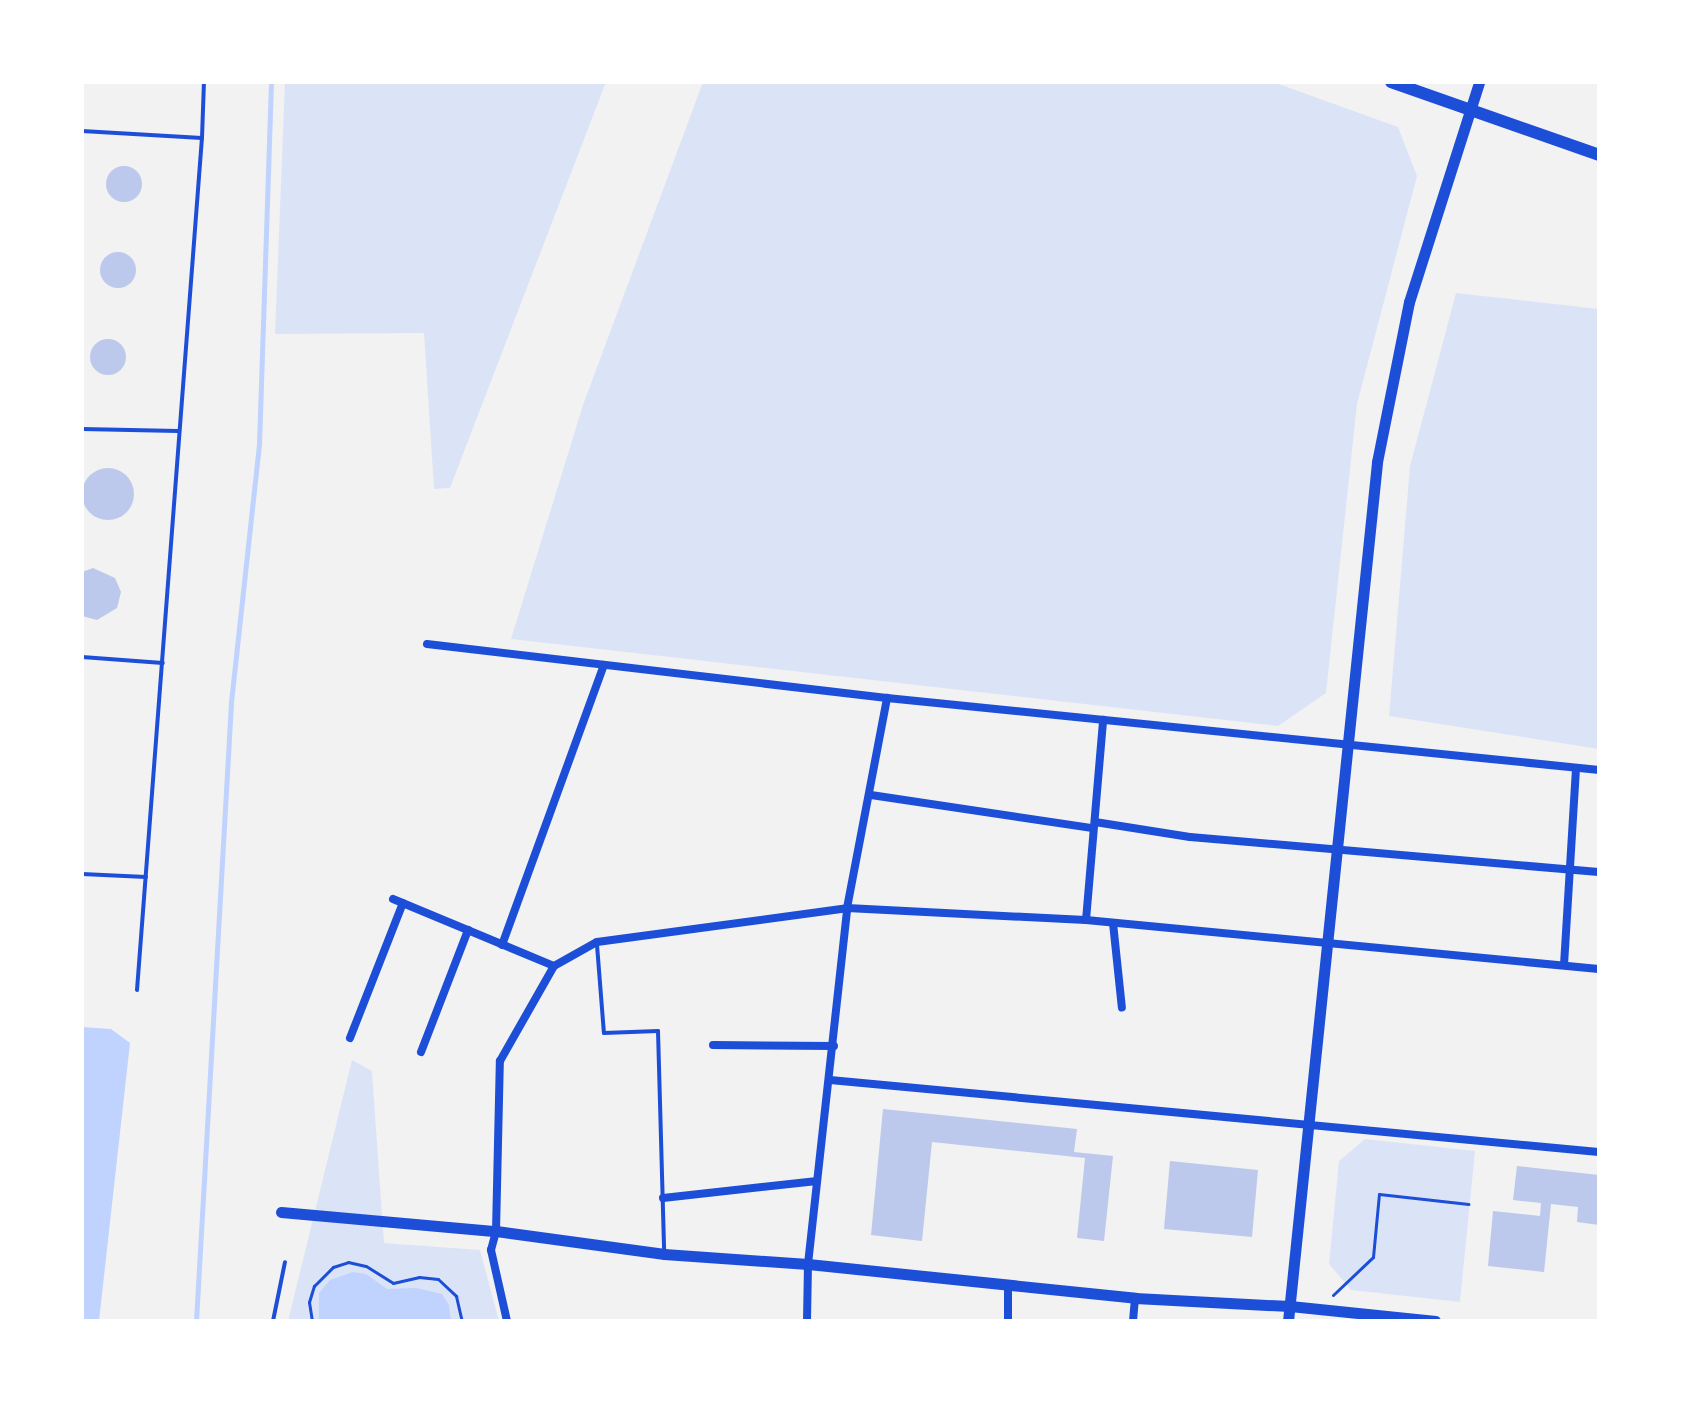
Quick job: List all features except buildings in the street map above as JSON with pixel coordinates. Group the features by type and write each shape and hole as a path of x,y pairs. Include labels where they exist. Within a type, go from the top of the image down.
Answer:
{"main road":[{"path":"1391,82 1599,155"}],"street":[{"path":"1288,1321 1377,462 1396,362 1418,273 1479,82"},
{"path":"427,644 887,698 1599,770"},
{"path":"502,945 604,665"},
{"path":"807,1321 808,1264 847,908 871,795 887,698"},
{"path":"1086,920 1103,720"},
{"path":"1564,965 1576,768"},
{"path":"871,795 1190,837 1599,872"},
{"path":"393,899 554,966"},
{"path":"350,1038 403,903"},
{"path":"507,1321 491,1250 496,1231 500,1061 554,966 597,942 847,908 1086,920 1599,969"},
{"path":"1113,923 1122,1008"},
{"path":"421,1052 468,930"},
{"path":"713,1045 834,1046"},
{"path":"830,1080 1309,1122 1599,1152"},
{"path":"663,1198 817,1181"},
{"path":"281,1212 496,1231 664,1254 808,1264 1008,1287 1135,1298 1290,1306 1435,1321"},
{"path":"1008,1287 1008,1321"},
{"path":"1133,1321 1135,1298"}],"lane":[{"path":"137,990 204,82"},
{"path":"82,131 202,138"},
{"path":"82,429 178,431"},
{"path":"82,657 163,663"},
{"path":"82,874 146,877"},
{"path":"597,942 604,1033 658,1031 664,1254"},
{"path":"273,1321 285,1262"}],"path":[{"path":"1318,1309 1373,1257 1379,1194 1468,1204"},
{"path":"312,1321 309,1302 314,1286 333,1267 348,1262 366,1266 393,1283 419,1277 438,1279 456,1296 462,1321"}],"shaded area":[{"path":"285,82 606,82 450,488 434,489 424,333 275,334"},
{"path":"703,82 1273,82 1398,127 1417,176 1357,404 1326,693 1278,726 511,639 583,405"},
{"path":"1456,293 1599,309 1599,749 1389,716 1410,466"},
{"path":"352,1060 372,1071 384,1243 480,1250 499,1321 288,1321"},
{"path":"1365,1139 1475,1151 1460,1302 1351,1290 1329,1264 1339,1161"}],"water":[{"path":"82,1027 111,1029 130,1043 99,1321 82,1321"},
{"path":"353,1272 366,1274 387,1289 416,1288 442,1294 449,1305 451,1321 319,1321 319,1293 330,1280"}],"waterway":[{"path":"196,1321 231,702 259,444 271,82"}]}
